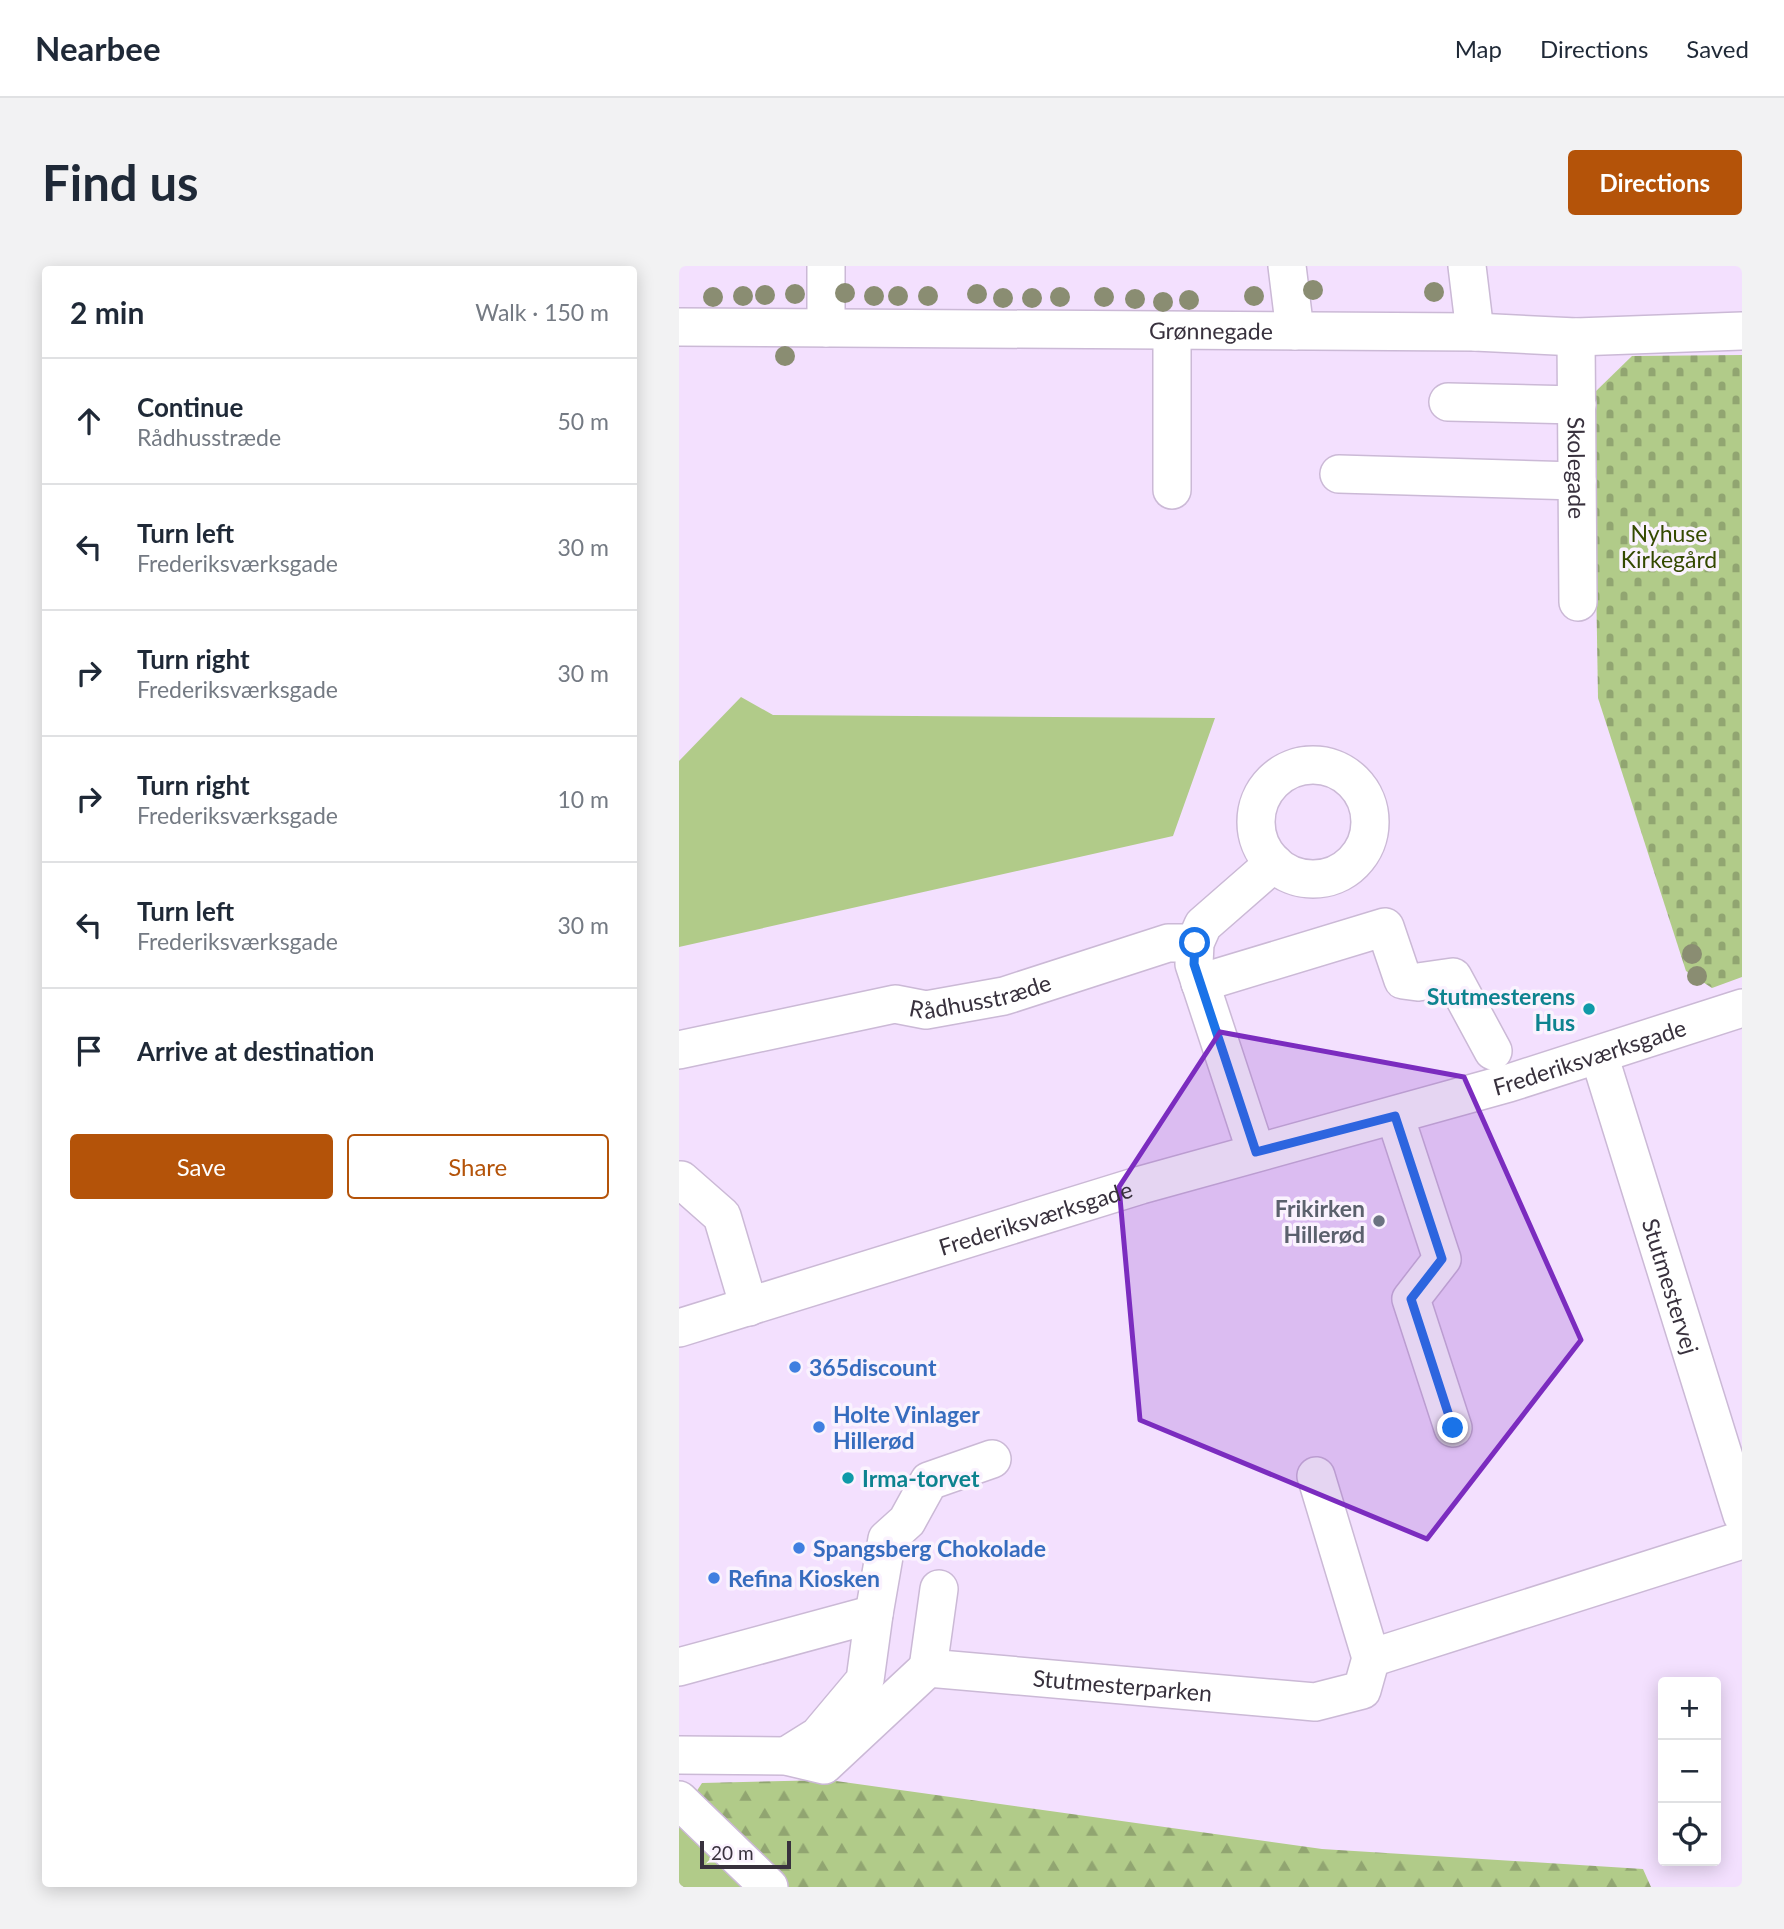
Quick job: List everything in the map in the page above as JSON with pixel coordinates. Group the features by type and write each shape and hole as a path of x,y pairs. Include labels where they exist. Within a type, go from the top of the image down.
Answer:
{"street":[{"path":"826,266 827,328"},
{"path":"1287,266 1295,331"},
{"path":"1467,266 1475,332"},
{"name":"Grønnegade","path":"679,327 1475,332 1576,337 1742,331"},
{"path":"1171,490 1172,331"},
{"name":"Skolegade","path":"1576,337 1578,602"},
{"path":"1448,402 1577,405"},
{"path":"1339,474 1577,481"},
{"path":"1256,1152 1194,964 1195,943 1203,925 1274,863"},
{"path":"1200,983 1385,927 1403,980 1418,982 1454,977 1493,1051"},
{"name":"Rådhusstræde","path":"679,1050 895,1004 926,1010 1004,996 1168,943 1195,943"},
{"name":"Frederiksværksgade","path":"679,1328 1256,1152 1395,1116 1599,1055 1742,1008"},
{"name":"Stutmestervej","path":"1599,1055 1742,1515"},
{"path":"1395,1116 1442,1259 1411,1299 1453,1428"},
{"path":"681,1180 722,1216 749,1307"},
{"path":"786,1756 818,1736 865,1680 887,1539 907,1521 929,1481 992,1459"},
{"path":"1316,1476 1371,1658 1742,1540"},
{"path":"679,1755 786,1756 824,1766 928,1668 940,1589"},
{"path":"679,1667 874,1614"},
{"name":"Stutmesterparken","path":"928,1668 1315,1702 1362,1690 1371,1658"},
{"path":"679,1800 769,1887"}],"highlighted area":[{"path":"1220,1032 1464,1077 1581,1340 1427,1539 1140,1420 1119,1187"}],"green space":[{"name":"Nyhuse Kirkegård","path":"1742,355 1742,977 1712,988 1686,971 1598,698 1593,394 1632,356"},
{"path":"741,697 773,715 1215,718 1173,836 679,947 679,761"},
{"path":"829,1780 1322,1849 1643,1869 1651,1887 679,1887 679,1818 702,1783"},
{"path":"694,1834 745,1887 679,1887 679,1837"}],"place":[{"name":"Stutmesterens Hus","path":"1589,1009"},
{"name":"Frikirken Hillerød","path":"1379,1221"},
{"name":"365discount","path":"795,1367"},
{"name":"Holte Vinlager Hillerød","path":"819,1427"},
{"name":"Irma-torvet","path":"848,1478"},
{"name":"Spangsberg Chokolade","path":"799,1548"},
{"name":"Refina Kiosken","path":"714,1578"}],"route":[{"path":"1195,943 1194,964 1256,1152 1395,1116 1442,1259 1411,1299 1453,1428"}]}
